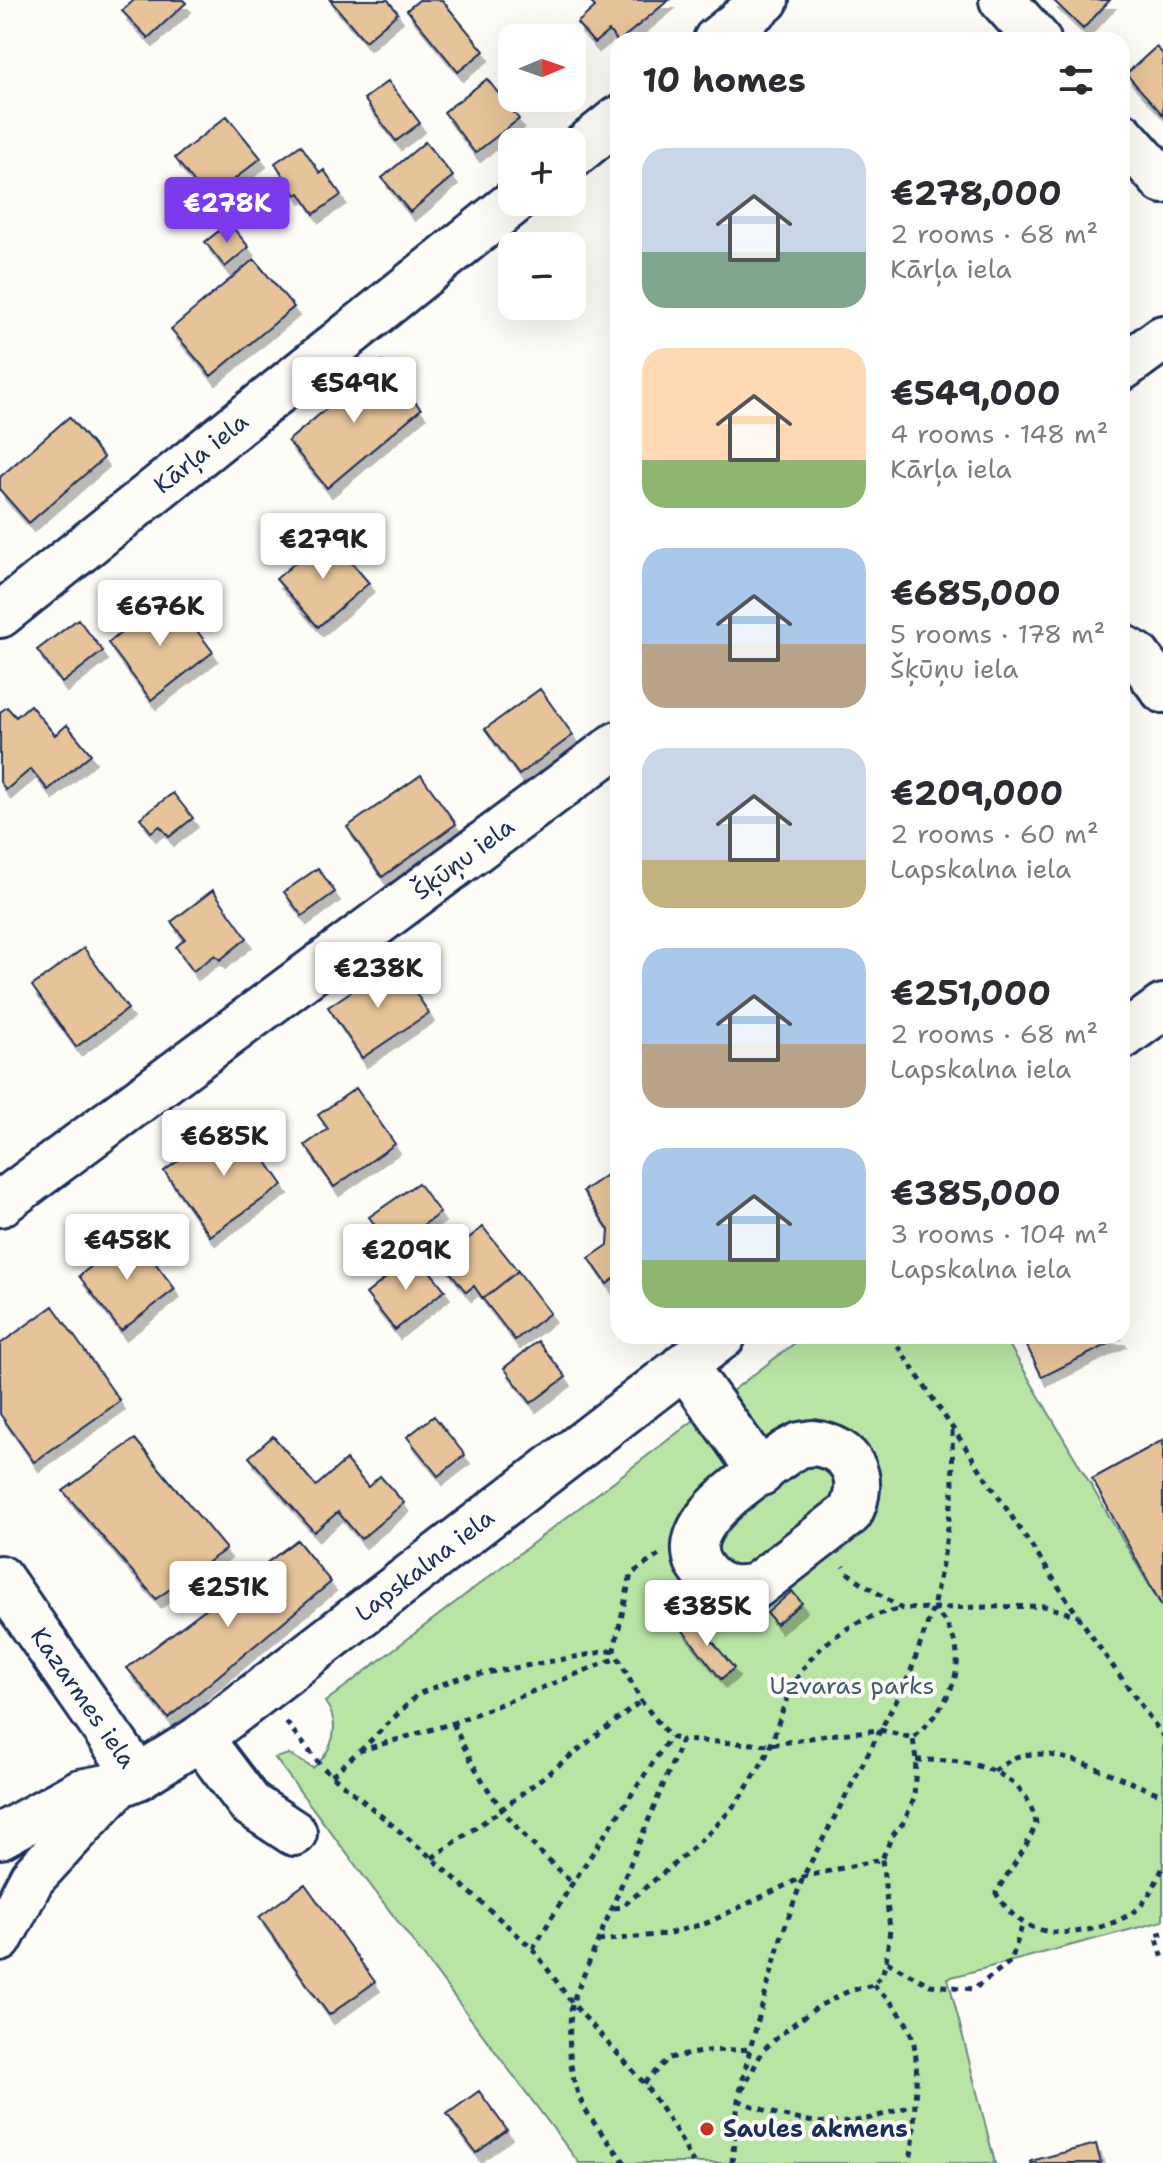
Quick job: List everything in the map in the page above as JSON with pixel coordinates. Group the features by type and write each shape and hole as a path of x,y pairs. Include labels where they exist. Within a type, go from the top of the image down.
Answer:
{"street":[{"path":"726,32 766,0"},
{"path":"1002,0 1031,32"},
{"path":"586,145 610,125"},
{"path":"1130,144 1163,181"},
{"name":"Kārļa iela","path":"0,615 498,215"},
{"path":"1130,362 1163,338"},
{"path":"1130,651 1137,655 1163,690"},
{"name":"Šķūņu iela","path":"0,1204 610,750"},
{"path":"1130,1031 1163,1007"},
{"name":"Lapskalna iela","path":"0,1939 32,1878 128,1781 200,1738 712,1344"},
{"path":"684,1365 761,1473"},
{"path":"800,1445 826,1445 848,1458 855,1471 857,1500 850,1513 765,1580 743,1589 731,1589 708,1576 699,1565 695,1537 712,1511 761,1473 800,1445"},
{"name":"Kazarmes iela","path":"0,1578 128,1781"},
{"path":"200,1738 250,1804 294,1833"},
{"name":"Lapskalna iela","path":"0,1836 80,1792 128,1781"}],"path":[{"path":"896,1344 1163,1736"},
{"path":"732,2163 738,2100 750,2049 781,1938 803,1877 909,1676 933,1608 953,1489 952,1426"},
{"path":"823,1536 849,1574 902,1609"},
{"path":"695,1537 674,1546 631,1574 614,1650 641,1701 670,1737 771,1745 880,1730 913,1738"},
{"path":"614,1908 622,1907 706,1835 737,1801 764,1760 794,1682 826,1644 863,1619 902,1609 1044,1606 1079,1616"},
{"path":"913,1738 944,1705 957,1669 955,1635 933,1608"},
{"path":"332,1776 418,1694 458,1678 614,1650"},
{"path":"359,1751 453,1723 617,1658"},
{"path":"432,1858 501,1810 641,1701"},
{"path":"286,1722 322,1767 432,1858 533,1949 572,2003 644,2083 675,2129 693,2163"},
{"path":"453,1723 472,1766 501,1810 540,1853 573,1883"},
{"path":"533,1949 670,1737"},
{"path":"738,2100 763,2050 819,2006 849,1991 873,1985 882,1975 890,1929 882,1859 914,1799 916,1760 913,1738"},
{"path":"625,2163 584,2107 573,2079 568,2037 572,2003 682,1740"},
{"path":"994,1771 1017,1757 1053,1755 1095,1767 1163,1795"},
{"path":"916,1760 956,1760 994,1771 1024,1794 1036,1822 1029,1845 1009,1869 996,1893 1005,1909 1023,1923 1045,1931 1067,1934 1105,1926 1134,1911 1147,1899 1163,1867"},
{"path":"598,1941 666,1934 707,1923 803,1877 882,1859"},
{"path":"886,1962 930,1985 974,1989 1011,1961 1023,1923"},
{"path":"1163,1933 1156,1935 1163,1959"},
{"path":"873,1985 897,2006 914,2038 918,2070 915,2141 909,2163"},
{"path":"644,2083 669,2058 707,2051 750,2049"},
{"path":"738,2100 769,2113 847,2123 915,2105"}],"green space":[{"name":"Uzvaras parks","path":"794,1344 1009,1344 1163,1609 1163,1921 948,1978 995,2163 579,2163 275,1758 289,1754 313,1768 320,1761 330,1746 334,1729 325,1702"}],"building":[{"path":"134,0 183,0 186,3 148,38 122,11"},
{"path":"330,0 388,0 398,13 365,41"},
{"path":"419,0 442,0 484,51 458,72 407,10"},
{"path":"589,0 669,0 630,32 609,31 594,43 586,34 586,24 577,23 595,7"},
{"path":"1053,0 1110,0 1083,29"},
{"path":"1156,47 1163,54 1163,115 1130,78 1130,70"},
{"path":"487,79 498,93 498,112 513,112 519,119 507,128 498,128 498,135 475,153 444,112"},
{"path":"388,81 420,123 396,141 364,99"},
{"path":"227,116 261,158 208,200 175,158"},
{"path":"425,142 453,176 410,212 382,178"},
{"path":"301,145 320,173 324,170 341,195 314,214 300,193 296,195 275,163"},
{"path":"229,223 249,247 225,267 205,242"},
{"path":"254,259 294,307 211,376 171,329"},
{"path":"382,362 421,409 327,488 288,441"},
{"path":"69,417 104,458 29,523 0,490 0,477"},
{"path":"328,535 369,583 318,627 276,579"},
{"path":"170,595 213,652 151,700 108,643"},
{"path":"78,619 103,651 62,683 37,650"},
{"path":"540,689 573,735 519,775 485,729"},
{"path":"30,705 55,735 67,725 91,754 48,790 31,769 6,790 0,782 0,712 7,707 16,717"},
{"path":"421,775 456,824 382,877 347,827"},
{"path":"173,793 193,818 169,837 160,826 151,832 140,818"},
{"path":"318,868 335,892 302,916 284,892"},
{"path":"213,890 247,938 220,960 215,955 193,971 176,947 185,939 171,922"},
{"path":"84,948 128,1009 76,1047 32,986"},
{"path":"395,962 429,1013 362,1058 328,1007"},
{"path":"356,1088 395,1144 334,1187 305,1145 328,1129 318,1115"},
{"path":"237,1119 283,1185 210,1236 164,1171"},
{"path":"610,1172 610,1282 607,1284 589,1258 608,1245 609,1230 583,1191"},
{"path":"418,1183 440,1213 391,1248 369,1217"},
{"path":"483,1227 518,1271 483,1299 474,1286 466,1292 441,1260"},
{"path":"133,1234 175,1289 121,1331 79,1276"},
{"path":"416,1254 445,1290 395,1330 366,1294"},
{"path":"518,1271 550,1313 515,1340 483,1299"},
{"path":"53,1306 120,1401 34,1462 0,1414 0,1344"},
{"path":"538,1341 566,1377 531,1403 504,1368"},
{"path":"1026,1344 1109,1344 1042,1377"},
{"path":"434,1416 465,1455 438,1476 407,1437"},
{"path":"273,1436 316,1486 346,1460 368,1487 380,1476 404,1503 361,1539 338,1512 314,1532 249,1457"},
{"path":"135,1439 226,1549 156,1599 63,1491"},
{"path":"1163,1440 1163,1608 1092,1479"},
{"path":"297,1540 331,1582 168,1718 127,1668"},
{"path":"792,1591 802,1603 776,1624 767,1613"},
{"path":"693,1617 734,1668 721,1679 680,1627"},
{"path":"305,1884 375,1982 329,2015 259,1917"},
{"path":"479,2091 507,2130 476,2153 447,2114"},
{"path":"1096,2144 1101,2163 1031,2163 1031,2161"}],"place":[{"name":"Saules akmens","path":"707,2129"}]}
